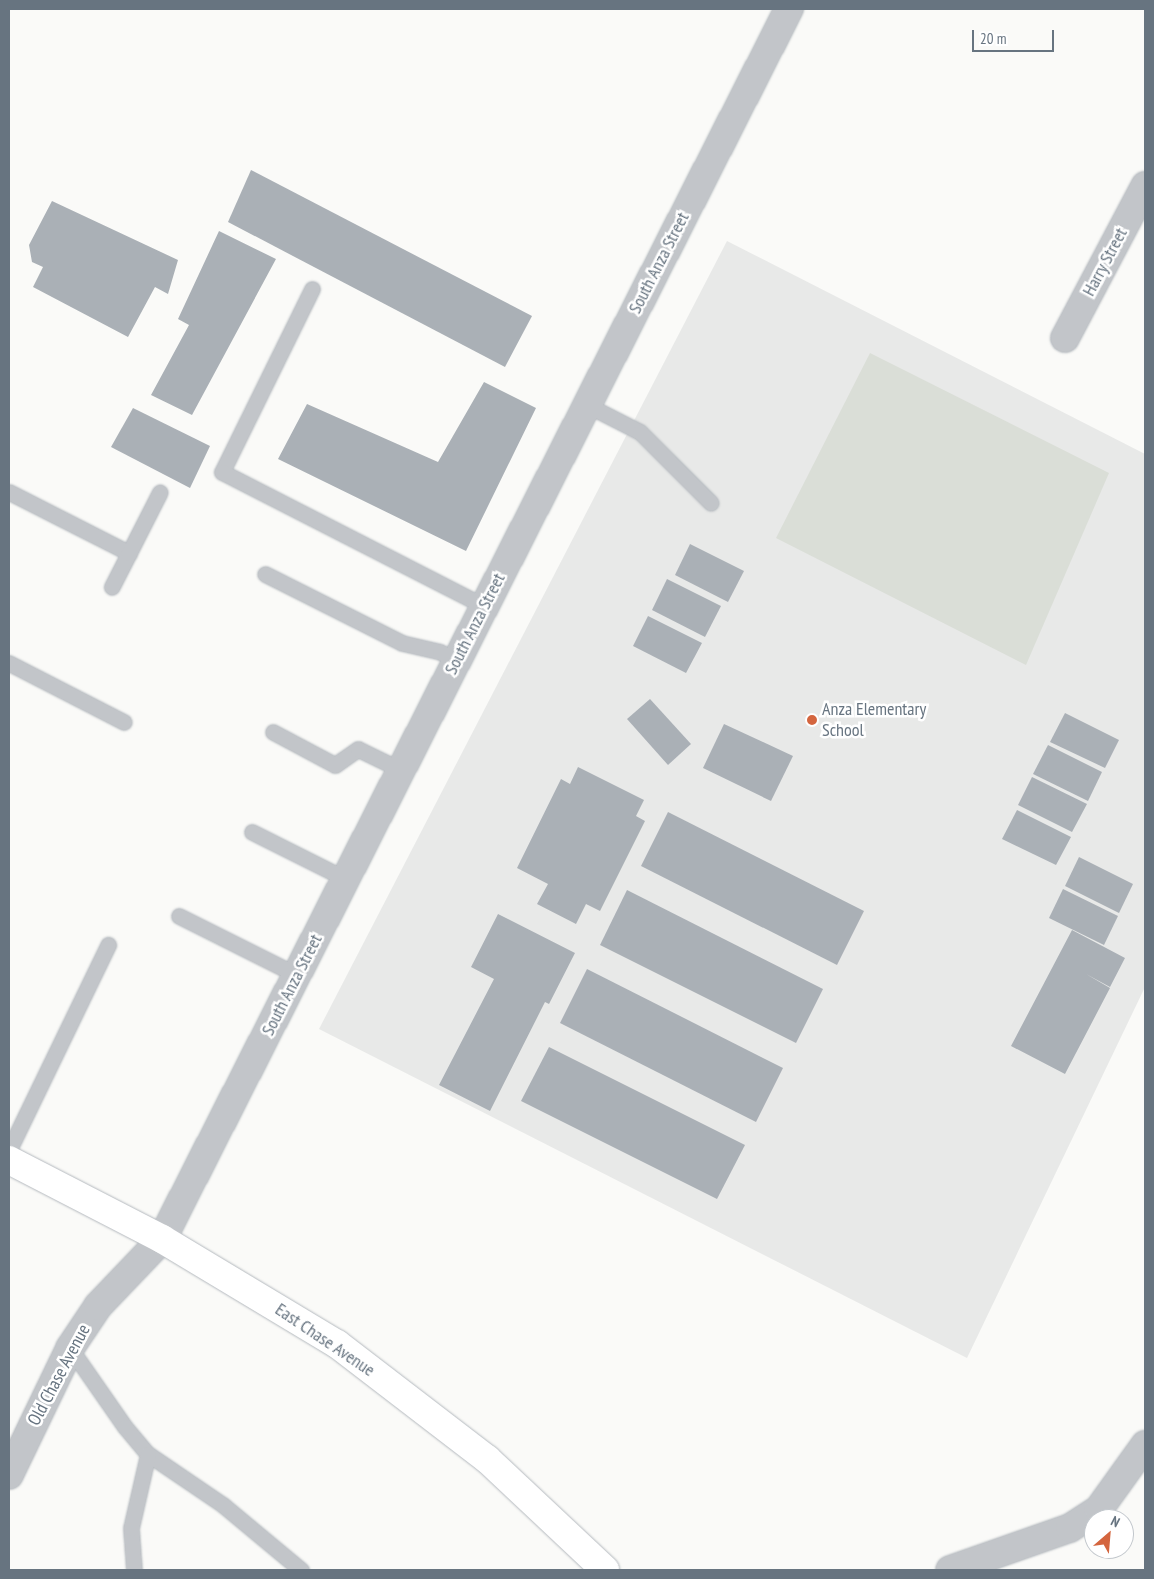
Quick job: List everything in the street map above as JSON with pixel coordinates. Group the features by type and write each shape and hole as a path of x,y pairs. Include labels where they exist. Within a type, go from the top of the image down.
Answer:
{"main road":[{"name":"East Chase Avenue","path":"9,1160 162,1239 337,1344 487,1459 605,1570"}],"street":[{"name":"South Anza Street","path":"162,1239 788,9"},
{"name":"Harry Street","path":"1065,338 1145,186"},
{"name":"Old Chase Avenue","path":"9,1475 70,1348 98,1306 162,1239"},
{"path":"950,1570 1070,1528 1099,1509 1145,1445"}],"lane":[{"path":"312,289 222,472 484,606"},
{"path":"586,405 640,432 711,503"},
{"path":"9,492 129,553"},
{"path":"112,587 160,492"},
{"path":"265,574 402,643 440,652 457,660"},
{"path":"9,663 124,722"},
{"path":"273,732 335,765 358,749 401,770"},
{"path":"252,832 346,879"},
{"path":"179,916 297,975"},
{"path":"9,1150 108,945"},
{"path":"70,1348 125,1427 148,1454 223,1505 301,1570"},
{"path":"134,1570 131,1528 148,1454"}],"shaded area":[{"name":"Anza Elementary School","path":"727,241 1145,454 1145,987 967,1358 319,1029"},
{"path":"870,353 1109,473 1026,665 776,538"}],"building":[{"path":"251,170 532,316 505,367 228,222"},
{"path":"52,201 178,260 168,294 155,287 128,337 33,287 43,267 32,262 29,245"},
{"path":"219,231 276,259 192,415 151,395 189,325 178,319"},
{"path":"484,382 536,408 466,551 278,459 307,404 438,462"},
{"path":"133,408 210,446 190,488 111,447"},
{"path":"690,544 744,571 728,602 675,575"},
{"path":"667,579 721,606 705,637 652,610"},
{"path":"648,616 702,643 686,673 633,646"},
{"path":"650,699 691,744 668,765 627,719"},
{"path":"1065,713 1119,740 1105,768 1050,742"},
{"path":"724,724 793,756 771,801 703,768"},
{"path":"1048,745 1102,772 1088,801 1033,774"},
{"path":"578,767 644,800 636,816 645,821 600,911 586,904 576,924 537,904 548,884 517,868 561,779 570,784"},
{"path":"1032,777 1087,804 1072,832 1018,805"},
{"path":"1017,810 1071,837 1056,865 1002,839"},
{"path":"668,812 864,911 837,965 641,866"},
{"path":"1079,857 1133,884 1119,913 1065,886"},
{"path":"1063,889 1118,916 1104,945 1049,918"},
{"path":"627,890 823,989 796,1043 600,945"},
{"path":"498,914 575,953 549,1004 545,1002 490,1111 439,1085 494,979 471,967"},
{"path":"1072,930 1125,958 1110,987 1086,974 1110,988 1065,1074 1011,1046"},
{"path":"587,969 783,1068 756,1122 560,1023"},
{"path":"549,1047 745,1145 717,1199 521,1101"}],"place":[{"name":"Anza Elementary School","path":"812,720"}]}
